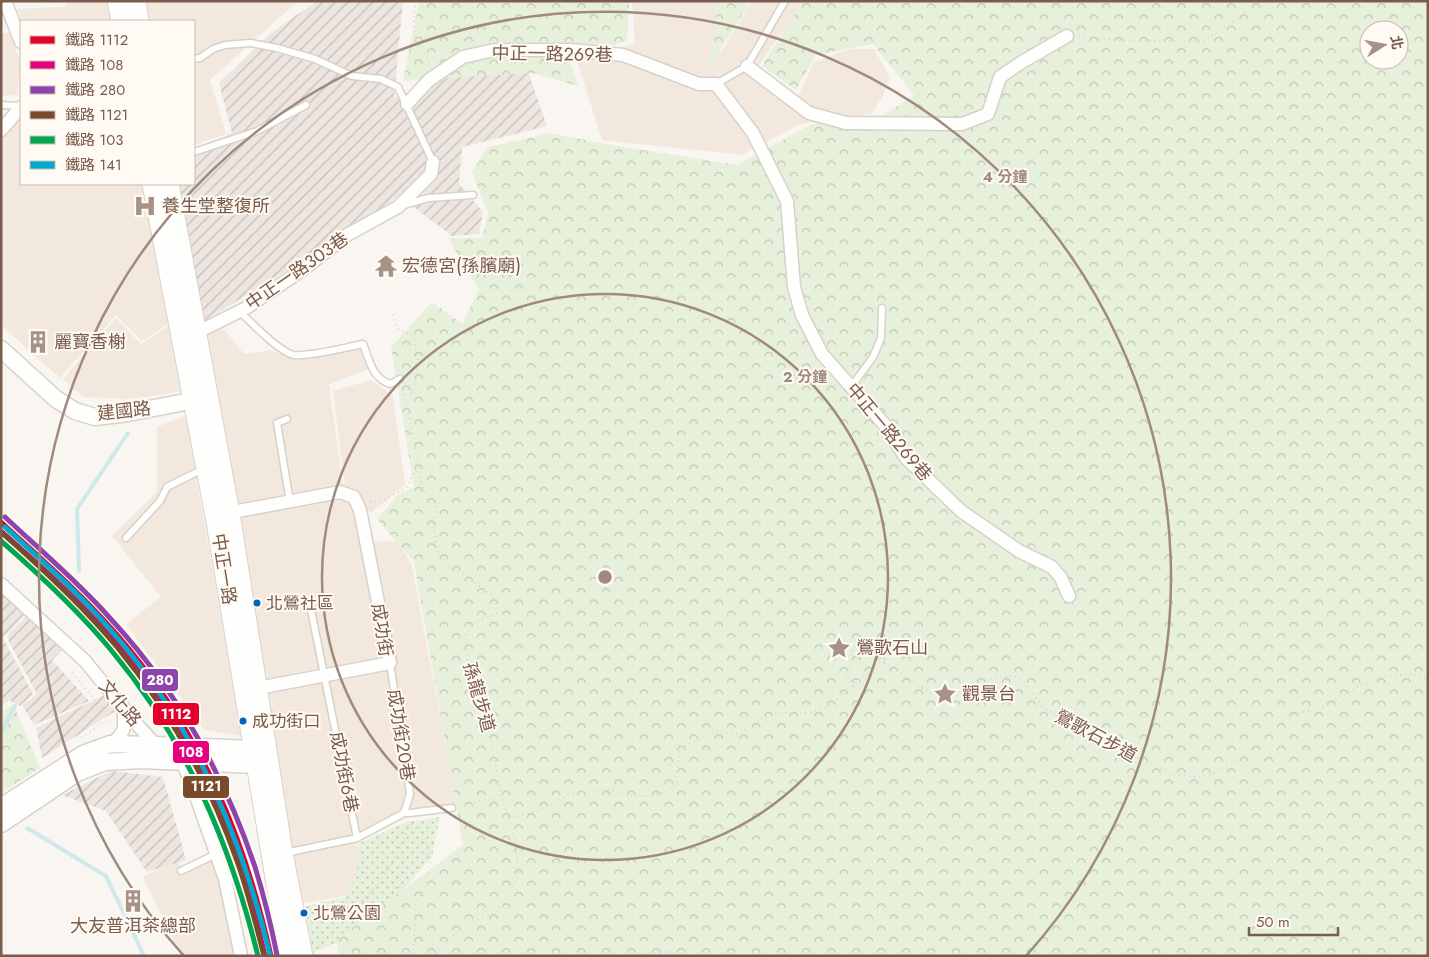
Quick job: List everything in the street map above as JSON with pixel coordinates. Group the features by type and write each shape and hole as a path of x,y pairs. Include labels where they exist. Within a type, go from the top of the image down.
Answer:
{"main road":[{"path":"117,1 121,20"},
{"path":"136,1 139,20"},
{"name":"中正一路","path":"152,185 200,399 258,688 259,757 283,853 303,956"},
{"name":"中正一路","path":"169,185 196,333 206,467 223,514 288,956"}],"street":[{"path":"5,1 20,39"},
{"path":"747,66 809,113 846,122 962,124 988,114 1000,78 1022,62 1067,36"},
{"name":"中正一路269巷","path":"407,104 429,80 462,57 494,50 571,50 623,55 699,84 716,84 753,133 788,201 794,287 802,315 822,354 885,425 906,458 961,511 1020,552 1052,567 1061,578 1069,596"},
{"path":"1,130 20,107"},
{"name":"中正一路303巷","path":"196,333 239,311 304,268 347,235 398,207 431,174 434,162"},
{"name":"建國路","path":"1,349 56,399 75,411 95,417 128,413 200,399"},
{"path":"223,514 340,492 356,500"},
{"name":"成功街","path":"258,688 390,663 360,510 356,500"},
{"name":"文化路","path":"1,584 85,661 156,745"},
{"path":"1,807 83,754 110,744 120,738 124,731 123,706"},
{"path":"110,744 156,745 259,757"},
{"path":"1,824 77,772 96,765 116,761 141,760 183,763 259,757"},
{"path":"183,763 225,879 241,956"}],"lane":[{"path":"716,84 747,66 785,1"},
{"path":"195,59 225,45 251,43 315,59 352,76 381,79 398,87 434,162"},
{"path":"1,105 20,106"},
{"path":"195,152 257,131 306,105"},
{"name":"中正一路303巷","path":"398,207 428,198 473,195"},
{"path":"851,387 873,357 881,338 882,308"},
{"path":"239,311 280,348 293,355 363,344 376,376 383,382 390,384 400,379"},
{"path":"287,419 277,423 290,502"},
{"path":"126,538 160,501 167,487 206,467"},
{"name":"成功街6巷","path":"310,605 357,838"},
{"name":"成功街20巷","path":"390,663 410,794 406,813"},
{"path":"283,853 357,838 406,813 452,808"},
{"path":"182,870 216,854"}],"path":[{"path":"416,1 413,15 415,37 429,62 429,80"},
{"path":"1067,36 1118,40 1202,42 1262,1"},
{"path":"392,314 399,330 412,335 416,346 418,378 412,392 400,379"},
{"name":"孫龍步道","path":"400,379 419,462 423,489 437,504 434,526 437,551 449,567 493,596 497,613 472,624 465,638 468,666 484,708 502,794 515,840 519,876 496,912 463,927 436,951 434,956"},
{"path":"356,500 381,501 406,488 419,462"},
{"path":"508,818 540,811 570,794 608,789 631,796 652,796 668,791 677,783 679,748 716,732 739,734 761,719 774,713 811,713 836,701 885,663 868,646 859,644 852,649 851,662 845,675 850,679 853,686"},
{"name":"鶯歌石步道","path":"885,663 931,693 954,695 976,680 1015,676 1023,681 1043,707 1076,730 1173,774 1196,777 1211,775 1242,757 1290,715 1326,706 1356,687 1384,677 1412,674 1428,679"},
{"path":"72,673 107,714 107,720 76,742"},
{"path":"669,765 678,761"},
{"path":"452,808 502,794"},
{"path":"298,934 312,923 331,918 353,908 370,892 398,852 410,824 406,813"},
{"path":"411,825 422,831 431,860 424,888 416,905 414,956"},
{"path":"635,956 666,951 684,956"}],"shaded area":[{"path":"66,1 114,1 117,20 22,20 17,9 66,7"},
{"path":"142,1 300,1 210,80 226,134 195,145 195,20 146,20"},
{"path":"317,1 403,1 394,98 474,68 526,66 547,126 462,147 459,184 483,212 479,234 452,236 399,196 313,255 202,322 174,185 195,185 195,153 232,133 219,83 271,33"},
{"path":"632,1 717,1 713,51 720,54 752,1 804,1 752,75 793,107 814,62 849,49 874,49 890,77 883,96 871,114 800,124 742,155 602,140 577,61 635,43"},
{"path":"1,33 9,33 20,60 17,95 1,96"},
{"path":"20,119 20,185 147,185 171,322 142,341 116,315 60,378 1,325 1,140"},
{"path":"116,318 141,344 172,324 185,391 130,399 83,397 63,379"},
{"path":"223,328 244,354 271,350 294,360 361,348 369,369 329,384 343,487 369,516 373,542 398,541 412,566 457,806 415,814 357,840 364,892 301,904 266,684 206,337"},
{"path":"371,380 393,396 405,485 371,513 345,487 333,391"},
{"path":"186,415 241,736 205,730 126,624 161,597 112,536 157,492 157,427"},
{"path":"1,594 27,612 3,638 33,694 20,706 9,700 1,706"},
{"path":"29,613 63,649 52,660 89,701 34,725 22,705 37,694 9,642 8,635"},
{"path":"107,694 117,710 42,758 36,728"},
{"path":"111,771 163,777 186,860 147,872 106,811 62,795"},
{"path":"214,859 239,956 181,956 143,877 176,860 184,873"}],"green space":[{"path":"419,1 629,1 627,41 569,59 578,86 532,73 403,81"},
{"path":"718,1 751,1 708,70"},
{"path":"803,1 1428,1 1428,956 339,956 336,940 463,845 414,562 377,519 398,495 414,487 391,347 432,302 462,324 479,290 448,238 482,238 488,213 472,172 488,147 550,133 605,144 737,165 812,124 881,117 914,95 873,44 816,55 796,90 762,66"},
{"path":"11,706 15,709 40,768 1,793 1,712"},
{"name":"北鶯公園","path":"440,817 432,856 384,913 350,936 313,953 305,906 346,897 357,875 359,843 407,822"}],"waterway":[{"path":"79,571 77,509 128,433"},
{"path":"1,733 15,706"},
{"path":"27,828 106,876 144,956"}],"rail line":[{"name":"280","path":"5,517 97,604 133,644 176,703 213,766 243,832 255,867 277,955"},
{"name":"1112","path":"1,522 61,577 118,636 173,709 215,786 232,826 260,911 271,956"},
{"name":"141","path":"5,527 65,583 108,627 148,677 173,713 195,751 231,829 246,870 270,955"},
{"name":"108","path":"1,531 88,612 131,662 159,700 205,779 224,821 240,865 265,956"},
{"name":"1121","path":"1,532 32,559 104,631 136,671 171,722 201,776 226,832 245,884 264,956"},
{"name":"103","path":"1,541 58,593 98,635 138,684 162,720 202,794 219,833 234,873 258,956"}],"place":[{"name":"養生堂整復所","path":"145,206"},
{"name":"宏德宮(孫臏廟)","path":"386,266"},
{"name":"麗寶香榭","path":"38,342"},
{"name":"北鶯社區","path":"257,603"},
{"name":"鶯歌石山","path":"839,648"},
{"name":"觀景台","path":"945,694"},
{"name":"成功街口","path":"243,721"},
{"name":"大友普洱茶總部","path":"133,901"},
{"name":"北鶯公園","path":"304,913"}]}
